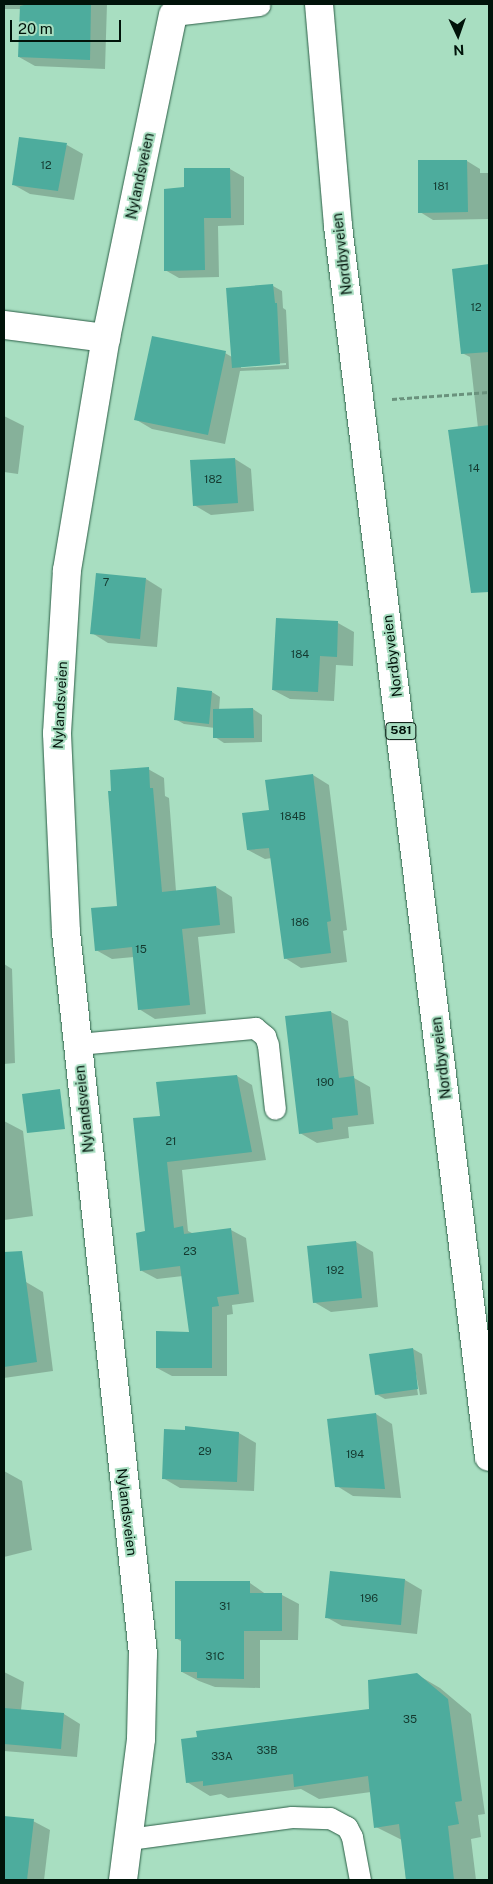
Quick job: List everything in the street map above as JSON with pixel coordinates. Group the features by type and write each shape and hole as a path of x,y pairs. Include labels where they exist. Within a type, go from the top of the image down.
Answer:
{"street":[{"name":"Nordbyveien","path":"319,4 338,226 489,1457"},
{"name":"Nylandsveien","path":"123,1880 142,1739 143,1654 66,932 57,733 67,570 106,338 173,15"},
{"path":"4,325 106,338"}],"lane":[{"path":"173,15 259,5"},
{"path":"78,1044 255,1028 266,1036 275,1109"},
{"path":"129,1839 292,1817 330,1818 347,1827 352,1837 360,1880"}],"path":[{"path":"388,399 489,392"}],"building":[{"path":"28,4 91,4 90,60 18,57 20,6"},
{"path":"19,137 67,143 58,191 12,185"},
{"path":"418,160 467,160 468,212 418,213"},
{"path":"184,168 230,168 231,218 204,218 205,270 164,271 164,189 184,187"},
{"path":"489,264 489,352 461,354 452,269"},
{"path":"273,284 275,303 277,303 280,364 232,368 226,288"},
{"path":"152,336 226,351 208,435 134,420"},
{"path":"489,425 489,592 471,593 448,430"},
{"path":"235,458 238,503 193,506 190,460"},
{"path":"96,573 146,578 140,639 90,634"},
{"path":"276,618 338,621 337,657 320,656 318,692 272,690"},
{"path":"177,687 212,691 209,724 174,720"},
{"path":"253,708 254,738 213,738 213,709"},
{"path":"149,767 150,788 153,788 162,892 216,886 220,925 182,929 190,1005 138,1010 132,947 95,951 91,908 117,906 108,791 111,791 110,770"},
{"path":"313,774 331,921 327,922 331,953 284,959 269,848 247,850 242,813 269,810 265,780"},
{"path":"331,1011 339,1078 354,1076 358,1115 332,1118 333,1129 299,1134 285,1016"},
{"path":"237,1075 252,1152 167,1162 174,1228 183,1226 184,1234 231,1228 239,1294 217,1297 219,1306 212,1307 212,1368 156,1368 156,1331 189,1332 180,1266 140,1271 136,1233 145,1231 133,1118 160,1116 156,1082"},
{"path":"60,1089 65,1129 27,1133 22,1094"},
{"path":"356,1241 362,1298 313,1303 307,1246"},
{"path":"22,1251 37,1362 4,1367 4,1252"},
{"path":"413,1348 418,1389 375,1395 369,1354"},
{"path":"376,1413 385,1489 335,1487 327,1419"},
{"path":"185,1426 239,1432 237,1482 162,1479 164,1429 185,1430"},
{"path":"330,1571 405,1579 401,1625 325,1618"},
{"path":"175,1581 250,1581 250,1593 282,1593 282,1631 244,1631 244,1679 197,1678 197,1672 181,1672 181,1639 175,1639"},
{"path":"417,1673 448,1699 462,1801 455,1802 459,1824 448,1826 454,1880 406,1880 399,1824 374,1828 368,1776 294,1787 293,1774 203,1786 203,1781 186,1783 181,1739 197,1737 196,1731 369,1709 368,1680"},
{"path":"4,1708 64,1713 61,1749 4,1744"},
{"path":"4,1816 34,1819 27,1880 4,1880"}]}
